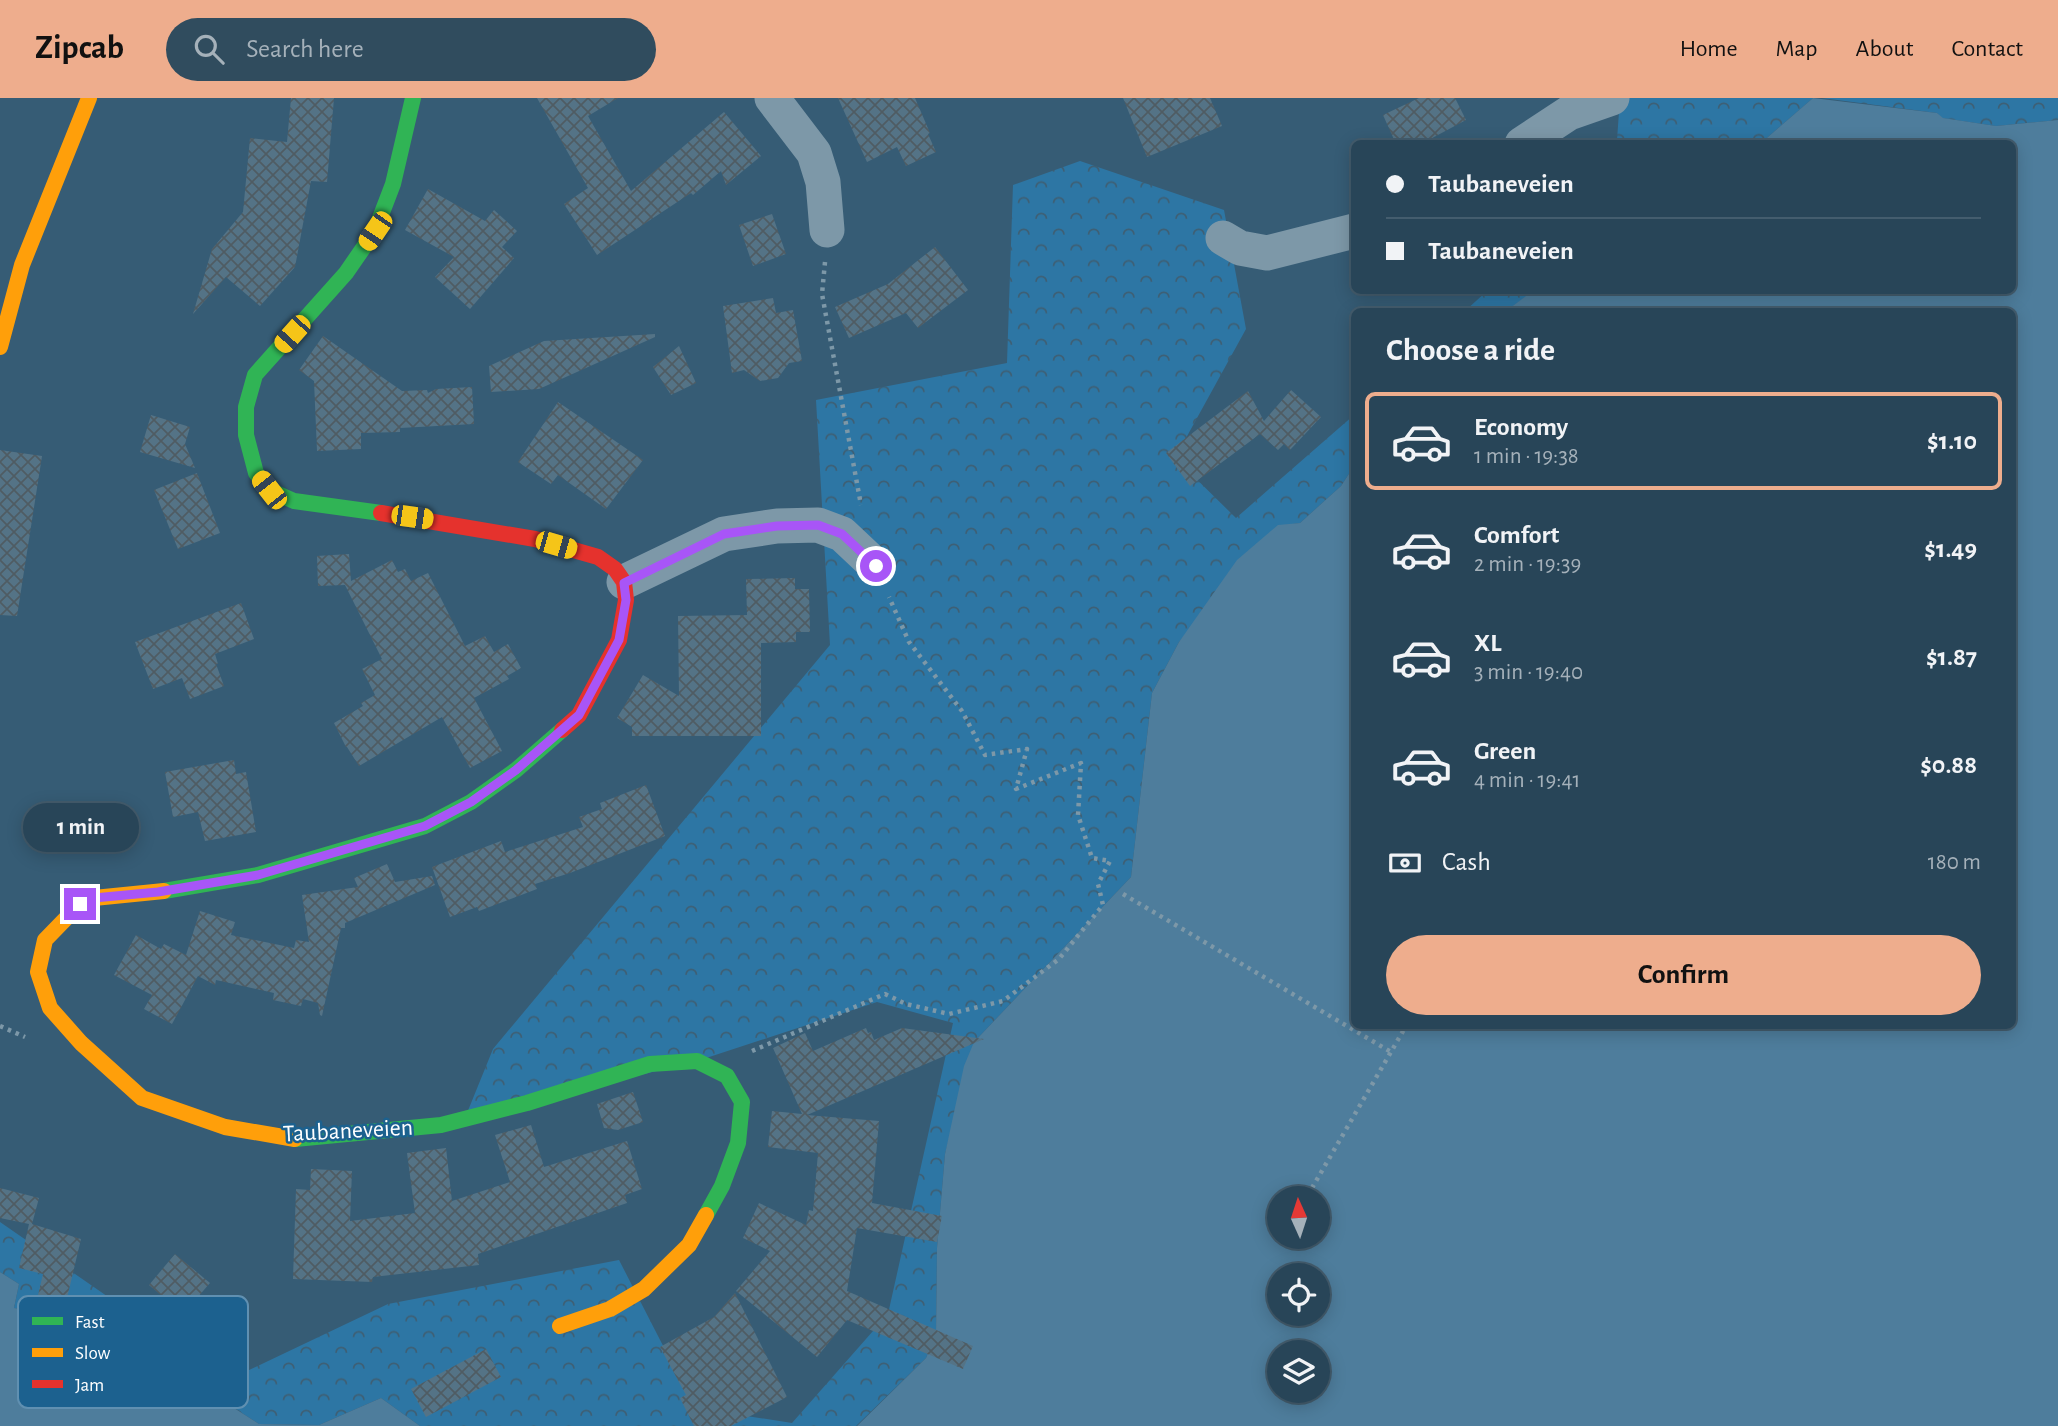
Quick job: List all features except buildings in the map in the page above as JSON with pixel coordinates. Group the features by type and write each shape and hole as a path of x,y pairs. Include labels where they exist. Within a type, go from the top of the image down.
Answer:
{"street":[{"path":"0,347 22,265 89,98"},
{"path":"414,98 393,184 375,231 346,273 255,375 246,407 246,435 256,473 269,490 294,501 436,521 534,540 598,557 615,569 624,583 724,534 777,526 818,525 842,534 876,566"},
{"path":"772,98 814,153 823,181 827,230"},
{"path":"1528,140 1569,113 1612,98"},
{"path":"1223,238 1240,248 1268,253 1351,232"},
{"name":"Taubaneveien","path":"624,583 626,600 619,640 579,715 516,770 471,802 425,826 258,875 158,892 94,898 80,904 45,940 38,972 50,1008 80,1043 142,1098 225,1127 293,1139 441,1125 527,1103 650,1064 697,1060 712,1068"},
{"path":"561,1326 610,1309 644,1289 689,1245 722,1185 738,1143 742,1102 727,1076 712,1068"}],"path":[{"path":"827,230 822,294 863,514"},
{"path":"712,1068 886,994 906,1004 949,1014 1003,1001 1059,959 1103,905 1098,884 1110,861 1092,858 1078,815 1082,763 1016,789 1027,749 985,755 962,711 909,642 876,566"},
{"path":"1124,894 1351,1028"},
{"path":"1352,1029 1391,1052"},
{"path":"1313,1186 1404,1029"}],"green space":[{"path":"1620,98 1813,98 1764,140 1617,140"},
{"path":"1822,98 2058,98 2058,120 1996,126 1942,118 1937,113"},
{"path":"1080,161 1224,210 1246,329 1175,458 1236,518 1351,418 1351,471 1341,486 1300,523 1278,526 1179,642 1152,693 1131,877 974,1042 945,1154 937,1248 936,1334 926,1358 856,1426 420,1426 381,1398 319,1425 259,1424 234,1408 248,1408 248,1370 388,1304 619,1260 695,1408 792,1423 888,1314 953,1023 877,1002 697,1061 465,1118 493,1049 830,645 816,400 1007,363 1013,185"},
{"path":"1484,294 1530,294 1510,308 1468,308"},
{"path":"0,1222 107,1296 18,1296 18,1309 14,1308 19,1284 0,1272"}],"shaded area":[{"path":"1813,98 1937,113 1943,118 1996,126 2058,120 2058,1426 857,1426 926,1358 936,1334 937,1248 945,1154 964,1066 974,1042 1131,877 1152,693 1179,642 1237,560 1278,525 1300,523 1341,486 1351,471 1351,1029 2016,1029 2016,308 1510,308 1529,294 2016,294 2016,140 1764,140"},
{"path":"0,1272 19,1284 14,1308 18,1309 18,1408 234,1408 259,1424 319,1425 381,1398 420,1426 0,1426"}],"traffic: fast":[{"path":"381,513 294,501 269,490 256,473 246,435 246,407 255,375 346,273 375,231 393,184 413,98"},
{"path":"164,891 258,875 425,826 471,802 516,770 562,730"},
{"path":"295,1139 441,1125 527,1103 650,1064 697,1061 727,1076 742,1102 738,1143 722,1186 706,1215"}],"traffic: slow":[{"path":"0,347 22,265 89,98"},
{"path":"164,891 94,898 80,904 45,940 38,972 50,1008 81,1043 142,1098 225,1127 295,1139"},
{"path":"560,1326 610,1309 644,1289 689,1245 706,1215"}],"traffic: jam":[{"path":"381,513 535,539 598,557 615,569 624,582 626,600 619,640 579,715 562,730"}],"route":[{"path":"80,904 94,898 158,892 258,875 425,826 471,802 516,770 579,715 619,640 626,600 624,583 724,534 777,526 818,525 842,534 876,566"}]}
